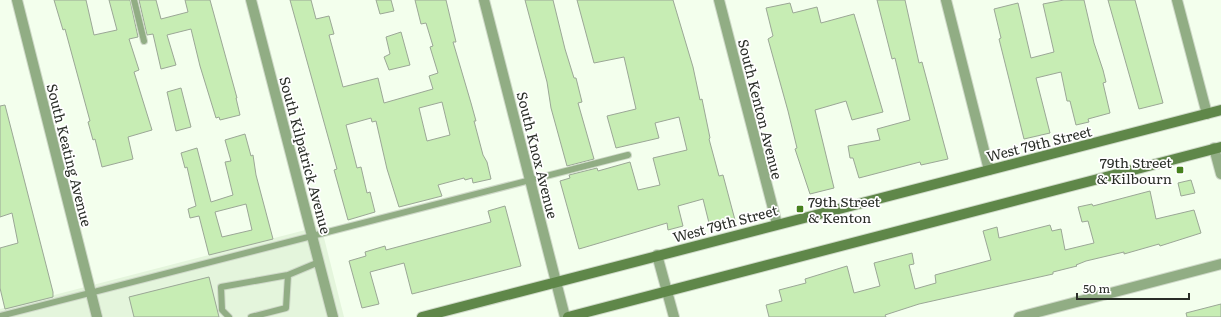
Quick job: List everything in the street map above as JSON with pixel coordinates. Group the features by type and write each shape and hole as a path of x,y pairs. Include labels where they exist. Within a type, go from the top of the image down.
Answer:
{"main road":[{"name":"West 79th Street","path":"422,317 556,281 1221,110"},
{"path":"568,317 1218,148"}],"street":[{"name":"South Keating Avenue","path":"17,0 97,317"},
{"name":"South Kilpatrick Avenue","path":"251,0 333,317"},
{"name":"South Knox Avenue","path":"484,0 565,317"},
{"name":"South Kenton Avenue","path":"719,0 777,224"},
{"path":"946,0 989,170"},
{"path":"1177,0 1207,114"},
{"path":"1218,148 1221,174"},
{"path":"657,256 674,317"},
{"path":"1019,317 1221,264"}],"lane":[{"path":"134,0 144,41"},
{"path":"0,316 91,294 628,155"},
{"path":"229,317 222,310 222,287 288,275 319,262"},
{"path":"251,317 286,308 288,275"}],"shaded area":[{"path":"321,226 344,317 0,317 0,309"}],"building":[{"path":"54,0 86,0 94,35 117,30 109,0 130,0 138,37 129,39 139,70 134,72 152,130 128,137 133,159 102,167 95,139 93,140 88,122 90,121 65,29 63,30"},
{"path":"139,0 156,0 161,19 188,12 185,0 210,0 237,98 240,115 220,120 219,117 216,118 200,66 191,29 167,35 176,65 161,69 153,34 147,35"},
{"path":"290,0 311,0 316,19 329,16 334,34 329,35 343,87 378,78 384,103 433,89 429,76 438,73 430,47 433,46 426,23 421,24 415,0 446,0 456,42 453,42 476,121 474,121 483,155 487,162 491,179 473,183 472,178 465,180 464,178 438,185 442,196 399,207 387,169 376,121 372,122 371,118 346,125 357,168 361,167 367,193 370,192 375,212 348,220 334,170 337,169","holes":["442,102 450,135 427,141 419,108"]},
{"path":"376,0 391,0 394,11 380,14"},
{"path":"525,0 553,0 565,49 574,78 576,78 582,102 578,103 594,159 567,166 551,108 547,82"},
{"path":"577,0 673,0 693,67 700,100 702,99 709,139 719,176 723,175 735,220 710,227 703,199 678,206 683,226 668,230 667,223 579,249 560,181 570,178 569,175 597,168 598,171 630,162 638,190 660,185 653,158 687,150 679,117 655,123 659,138 616,148 607,116 636,109 624,57 594,63"},
{"path":"877,0 905,0 919,63 922,62 948,159 921,165 920,162 859,178 853,158 850,158 848,146 880,140 877,129 910,120 895,58 892,59"},
{"path":"1064,0 1084,0 1094,43 1106,82 1103,83 1110,113 1088,119 1089,122 1076,125 1070,101 1067,101 1061,72 1036,78 1050,133 1024,139 999,39 1001,38 994,9 1018,3 1031,58 1054,52 1043,4"},
{"path":"1108,0 1135,0 1163,103 1139,109"},
{"path":"790,3 793,13 817,7 821,23 854,14 883,112 852,120 846,101 815,110 834,188 810,194 795,149 797,148 788,111 768,39 773,36 766,8"},
{"path":"401,32 410,65 389,70 384,57 390,54 386,37"},
{"path":"181,88 191,127 176,131 167,92"},
{"path":"5,105 53,292 53,297 5,309 0,288 0,248 18,243 12,213 0,217 0,106"},
{"path":"245,134 251,156 253,155 256,175 273,239 209,255 199,216 190,218 188,209 196,206 187,167 185,168 181,153 197,148 211,202 233,195 225,162 231,161 225,140","holes":["246,204 252,230 222,237 215,212"]},
{"path":"1191,180 1195,193 1181,196 1178,183"},
{"path":"1150,191 1156,219 1194,210 1201,233 1160,246 1159,244 1124,254 1124,252 1086,261 1076,265 1077,266 1053,272 1053,274 919,304 885,315 886,317 769,317 766,305 782,301 779,290 806,283 805,279 847,266 854,293 880,286 874,263 912,253 914,264 909,265 915,289 936,283 935,275 991,260 983,231 997,227 999,238 1050,225 1052,231 1061,229 1065,250 1094,243 1088,221 1082,222 1078,207 1092,204 1093,206"},
{"path":"505,206 521,266 412,294 404,263 370,272 379,304 362,308 349,261 366,256 365,252 385,246 386,250 491,222 488,211"},
{"path":"209,277 219,317 134,317 129,297"},
{"path":"1221,304 1221,317 1187,317 1186,313"}],"place":[{"name":"79th Street & Kilbourn","path":"1180,170"},
{"name":"79th Street & Kenton","path":"800,209"}]}
